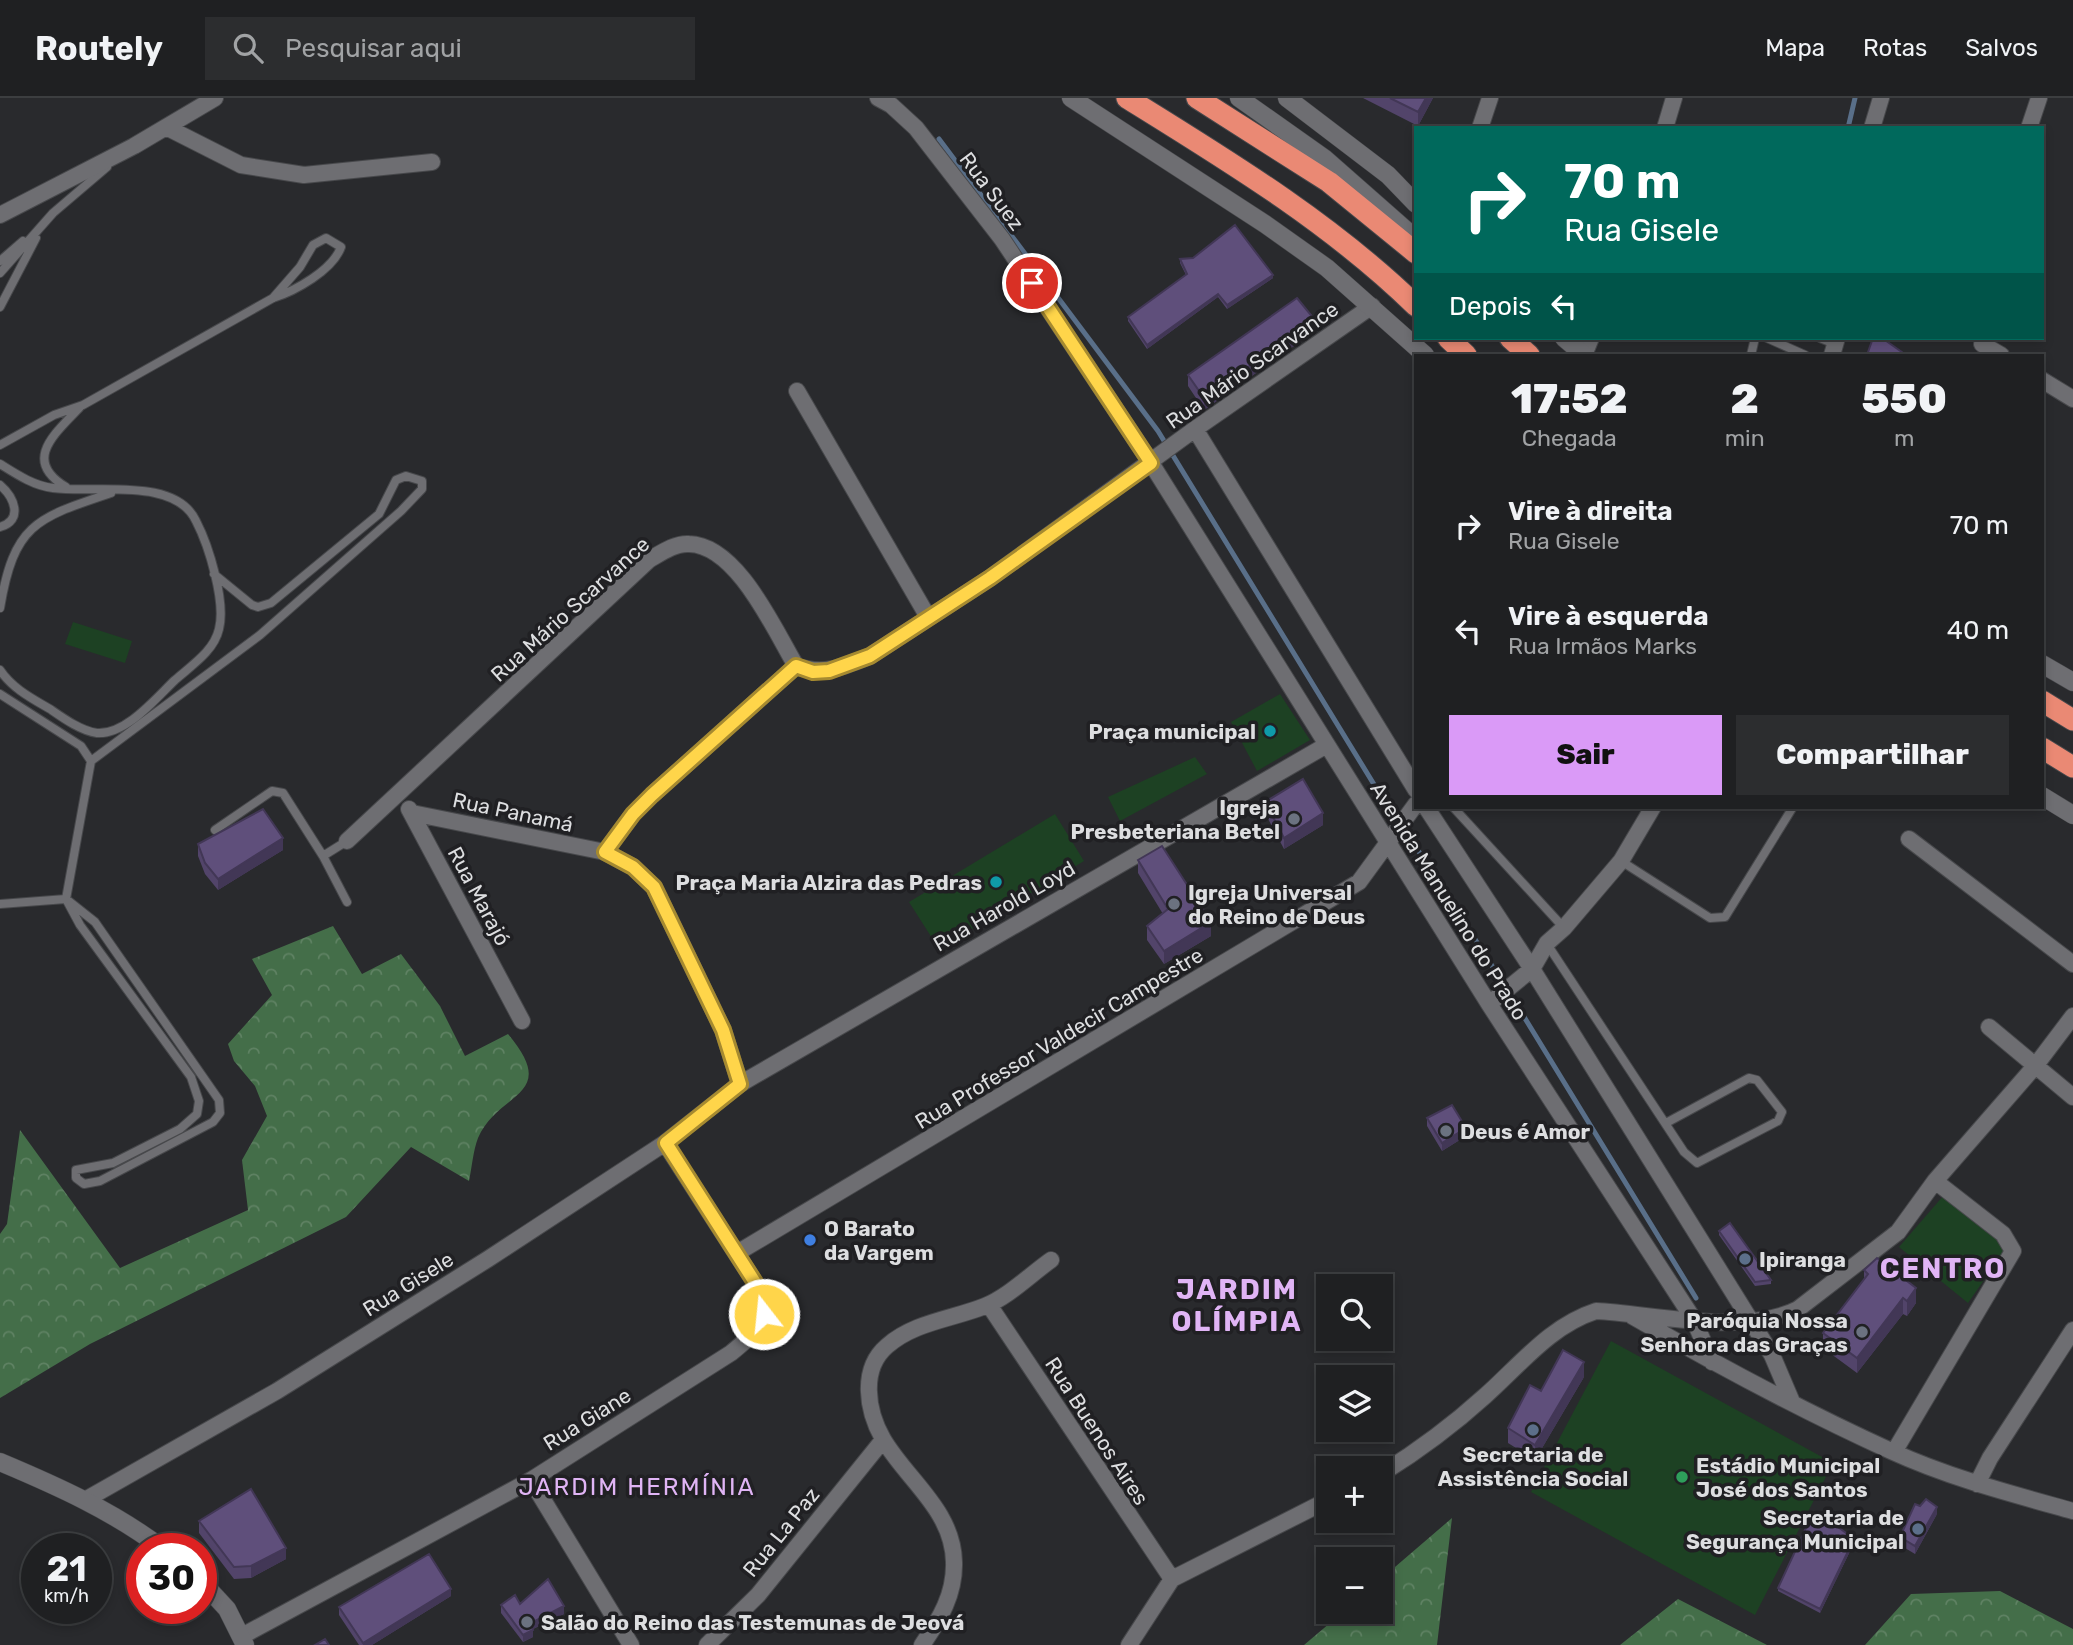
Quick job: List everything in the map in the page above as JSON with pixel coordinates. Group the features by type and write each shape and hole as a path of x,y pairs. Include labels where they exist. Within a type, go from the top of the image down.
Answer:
{"highway":[{"path":"1127,98 1328,229 1376,266 1414,304"},
{"path":"1197,98 1329,182 1414,251"},
{"path":"1450,340 1465,354"},
{"path":"1512,340 1528,354"},
{"path":"2044,702 2073,720"},
{"path":"2044,749 2073,767"}],"main road":[{"path":"1071,98 1265,224 1327,268 1373,306 1424,354"},
{"path":"1239,98 1324,158 1414,237"},
{"path":"1287,98 1388,175 1414,202"},
{"path":"1566,340 1583,354"},
{"path":"2044,665 2073,682"},
{"path":"2044,797 2073,815"},
{"path":"0,1461 85,1500 142,1533"},
{"path":"217,1598 227,1609 243,1640"}],"street":[{"path":"0,215 134,146 215,98"},
{"name":"Rua Suez","path":"878,98 891,105 916,128 1002,239 1151,463"},
{"path":"1481,126 1490,98"},
{"path":"1666,126 1674,98"},
{"path":"1873,126 1881,98"},
{"path":"2030,126 2039,98"},
{"path":"166,127 241,166 304,175 432,162"},
{"name":"Rua Mário Scarvance","path":"347,841 649,560 670,548 687,543 702,546 738,572 796,666 813,672 829,671 848,665 870,656 990,578 1195,429 1373,306"},
{"path":"1981,346 1999,354"},
{"path":"2044,381 2073,398"},
{"path":"797,391 928,617"},
{"name":"Avenida Manuelino do Prado","path":"1195,429 1414,787"},
{"name":"Avenida Manuelino do Prado","path":"1151,463 1325,746 1693,1320 1712,1362"},
{"path":"605,852 633,814 652,795 796,666"},
{"name":"Rua Harold Loyd","path":"740,1084 1325,746"},
{"name":"Rua Marajó","path":"395,794 412,813 522,1021"},
{"name":"Rua Professor Valdecir Campestre","path":"737,1253 1359,882 1414,807"},
{"name":"Avenida Manuelino do Prado","path":"1427,809 1532,969 1748,1321 1772,1355 1792,1402"},
{"path":"1489,1004 1532,969 1547,943 1564,928 1621,861 1652,809"},
{"name":"Rua Panamá","path":"412,813 605,852 633,867 654,887 723,1030 740,1084"},
{"path":"1909,839 2073,964"},
{"path":"1393,1466 1446,1428 1553,1332 1596,1311 1693,1320 1748,1321 1787,1315 1809,1301 1898,1231 1935,1181 2036,1065 2073,1016"},
{"path":"1989,1027 2073,1097"},
{"name":"Rua Gisele","path":"85,1500 308,1372 666,1143 740,1084"},
{"name":"Rua Giane","path":"243,1640 531,1480 731,1353 758,1330 764,1314 763,1295 666,1143"},
{"path":"1894,1452 2012,1251 2003,1234 1935,1181"},
{"path":"922,1645 948,1602 954,1560 947,1531 931,1499 883,1440 868,1396 870,1374 886,1346 908,1331 989,1305 1051,1260"},
{"name":"Rua Buenos Aires","path":"989,1305 1172,1579"},
{"path":"1626,1312 1712,1362 1894,1452 1977,1484 2073,1511"},
{"path":"1977,1484 1990,1458 2073,1330"},
{"name":"Rua La Paz","path":"707,1645 727,1639 758,1595 883,1440"},
{"path":"531,1480 631,1645"},
{"path":"1129,1645 1172,1579 1316,1506"}],"lane":[{"path":"0,261 134,146"},
{"path":"0,273 42,224"},
{"path":"0,307 42,224"},
{"path":"0,445 54,415 83,405 272,298 286,294 331,263 341,247 326,238 313,245 300,267 272,298"},
{"path":"1771,340 1803,354"},
{"path":"68,488 52,478 43,459 49,441 83,405"},
{"path":"0,464 35,484 163,494 183,503 197,521 214,574 221,609 214,645 135,716 111,731 96,733 75,725 8,682 0,670"},
{"path":"0,904 66,899 95,922 219,1100 220,1112 213,1122 100,1181 84,1184 76,1178 76,1170 113,1163 180,1129 197,1114 199,1101 191,1077 80,925 66,899 91,761 260,635 401,511 422,489 422,481 406,476 396,480 379,514 271,603 258,607 252,605 214,574"},
{"path":"0,485 9,494 16,509 15,516 8,525 0,527"},
{"path":"0,608 13,554 30,530 47,515 120,490"},
{"path":"0,694 81,746 91,761"},
{"path":"215,830 276,791 283,793 323,856 347,902"},
{"path":"1455,809 1564,928"},
{"path":"1621,861 1710,918 1725,917 1792,809"},
{"path":"323,856 347,841"},
{"path":"1547,943 1684,1152 1697,1163 1778,1121 1782,1112 1758,1080 1749,1078 1666,1123"}],"green space":[{"path":"73,622 132,641 125,663 65,644"},
{"name":"Praça municipal","path":"1280,694 1310,740 1257,771 1231,722"},
{"path":"1195,757 1207,774 1120,821 1108,797"},
{"name":"Praça Maria Alzira das Pedras","path":"1055,814 1084,861 939,949 909,902"},
{"path":"333,926 362,974 401,954 440,1006 465,1056 508,1034 523,1055 528,1070 527,1082 487,1123 478,1138 469,1181 411,1147 346,1217 90,1344 0,1398 0,1234 7,1224 20,1130 120,1268 248,1210 242,1160 267,1116 255,1086 234,1061 228,1044 272,995 252,959"},
{"path":"1944,1195 2007,1247 1968,1303 1899,1247"},
{"name":"Estádio Municipal José dos Santos","path":"1611,1341 1833,1463 1755,1615 1531,1492"},
{"path":"1452,1518 1437,1645 1304,1645 1329,1624 1393,1624 1393,1569"},
{"path":"2000,1591 2073,1629 2073,1645 1865,1645 1911,1594"},
{"path":"1678,1599 1767,1645 1620,1645"}],"building":[{"path":"1390,98 1426,98 1418,112"},
{"path":"1235,225 1273,275 1227,305 1218,294 1147,345 1128,317 1187,274 1180,259 1193,258"},
{"path":"1297,298 1315,320 1204,398 1188,375"},
{"path":"1872,340 1885,340 1905,354 1867,354"},
{"name":"Igreja Presbeteriana Betel","path":"1303,779 1323,813 1284,838 1265,802"},
{"path":"263,809 283,838 218,879 205,863 198,844"},
{"path":"1162,846 1211,922 1164,951 1147,926 1168,909 1138,860"},
{"name":"Deus é Amor","path":"1452,1105 1466,1128 1442,1143 1427,1118"},
{"name":"Ipiranga","path":"1730,1223 1771,1280 1755,1282 1719,1231"},
{"name":"Paróquia Nossa Senhora das Graças","path":"1877,1258 1916,1288 1907,1301 1903,1298 1857,1358 1823,1333 1868,1274 1864,1270"},
{"path":"1563,1350 1584,1362 1535,1445 1508,1428 1530,1385 1541,1391"},
{"path":"251,1489 286,1548 251,1566 234,1567 217,1545 217,1533 208,1533 199,1521"},
{"name":"Secretaria de Segurança Municipal","path":"1926,1499 1937,1507 1915,1546 1900,1537 1915,1504 1920,1506"},
{"path":"1812,1515 1834,1524 1854,1539 1820,1609 1778,1588"},
{"path":"429,1554 451,1589 363,1643 339,1607"},
{"name":"Salão do Reino das Testemunas de Jeová","path":"548,1579 564,1606 531,1623 533,1630 523,1635 501,1605 515,1595 520,1604"},
{"path":"325,1639 329,1645 315,1645"}],"waterway":[{"path":"1848,126 1855,98"},
{"path":"939,139 1158,431 1389,809"},
{"path":"1412,841 1496,972"},
{"path":"1518,1007 1696,1298"}],"place":[{"name":"Praça municipal","path":"1270,731"},
{"name":"Igreja Presbeteriana Betel","path":"1294,819"},
{"name":"Praça Maria Alzira das Pedras","path":"996,882"},
{"name":"Igreja Universal do Reino de Deus","path":"1174,904"},
{"name":"Deus é Amor","path":"1446,1131"},
{"name":"O Barato da Vargem","path":"810,1240"},
{"name":"Ipiranga","path":"1745,1259"},
{"name":"Paróquia Nossa Senhora das Graças","path":"1862,1332"},
{"name":"Secretaria de Assistência Social","path":"1533,1430"},
{"name":"Estádio Municipal José dos Santos","path":"1682,1477"},
{"name":"Secretaria de Segurança Municipal","path":"1918,1529"},
{"name":"Salão do Reino das Testemunas de Jeová","path":"527,1622"}],"district":[{"name":"CENTRO","path":"1943,1268"},
{"name":"JARDIM OLÍMPIA","path":"1237,1305"},
{"name":"JARDIM HERMÍNIA","path":"637,1487"}],"route":[{"path":"764,1314 763,1295 666,1143 740,1084 723,1030 676,927 654,887 633,867 605,852 633,814 652,795 796,666 813,672 829,671 870,656 990,578 1151,463 1032,283"}]}
